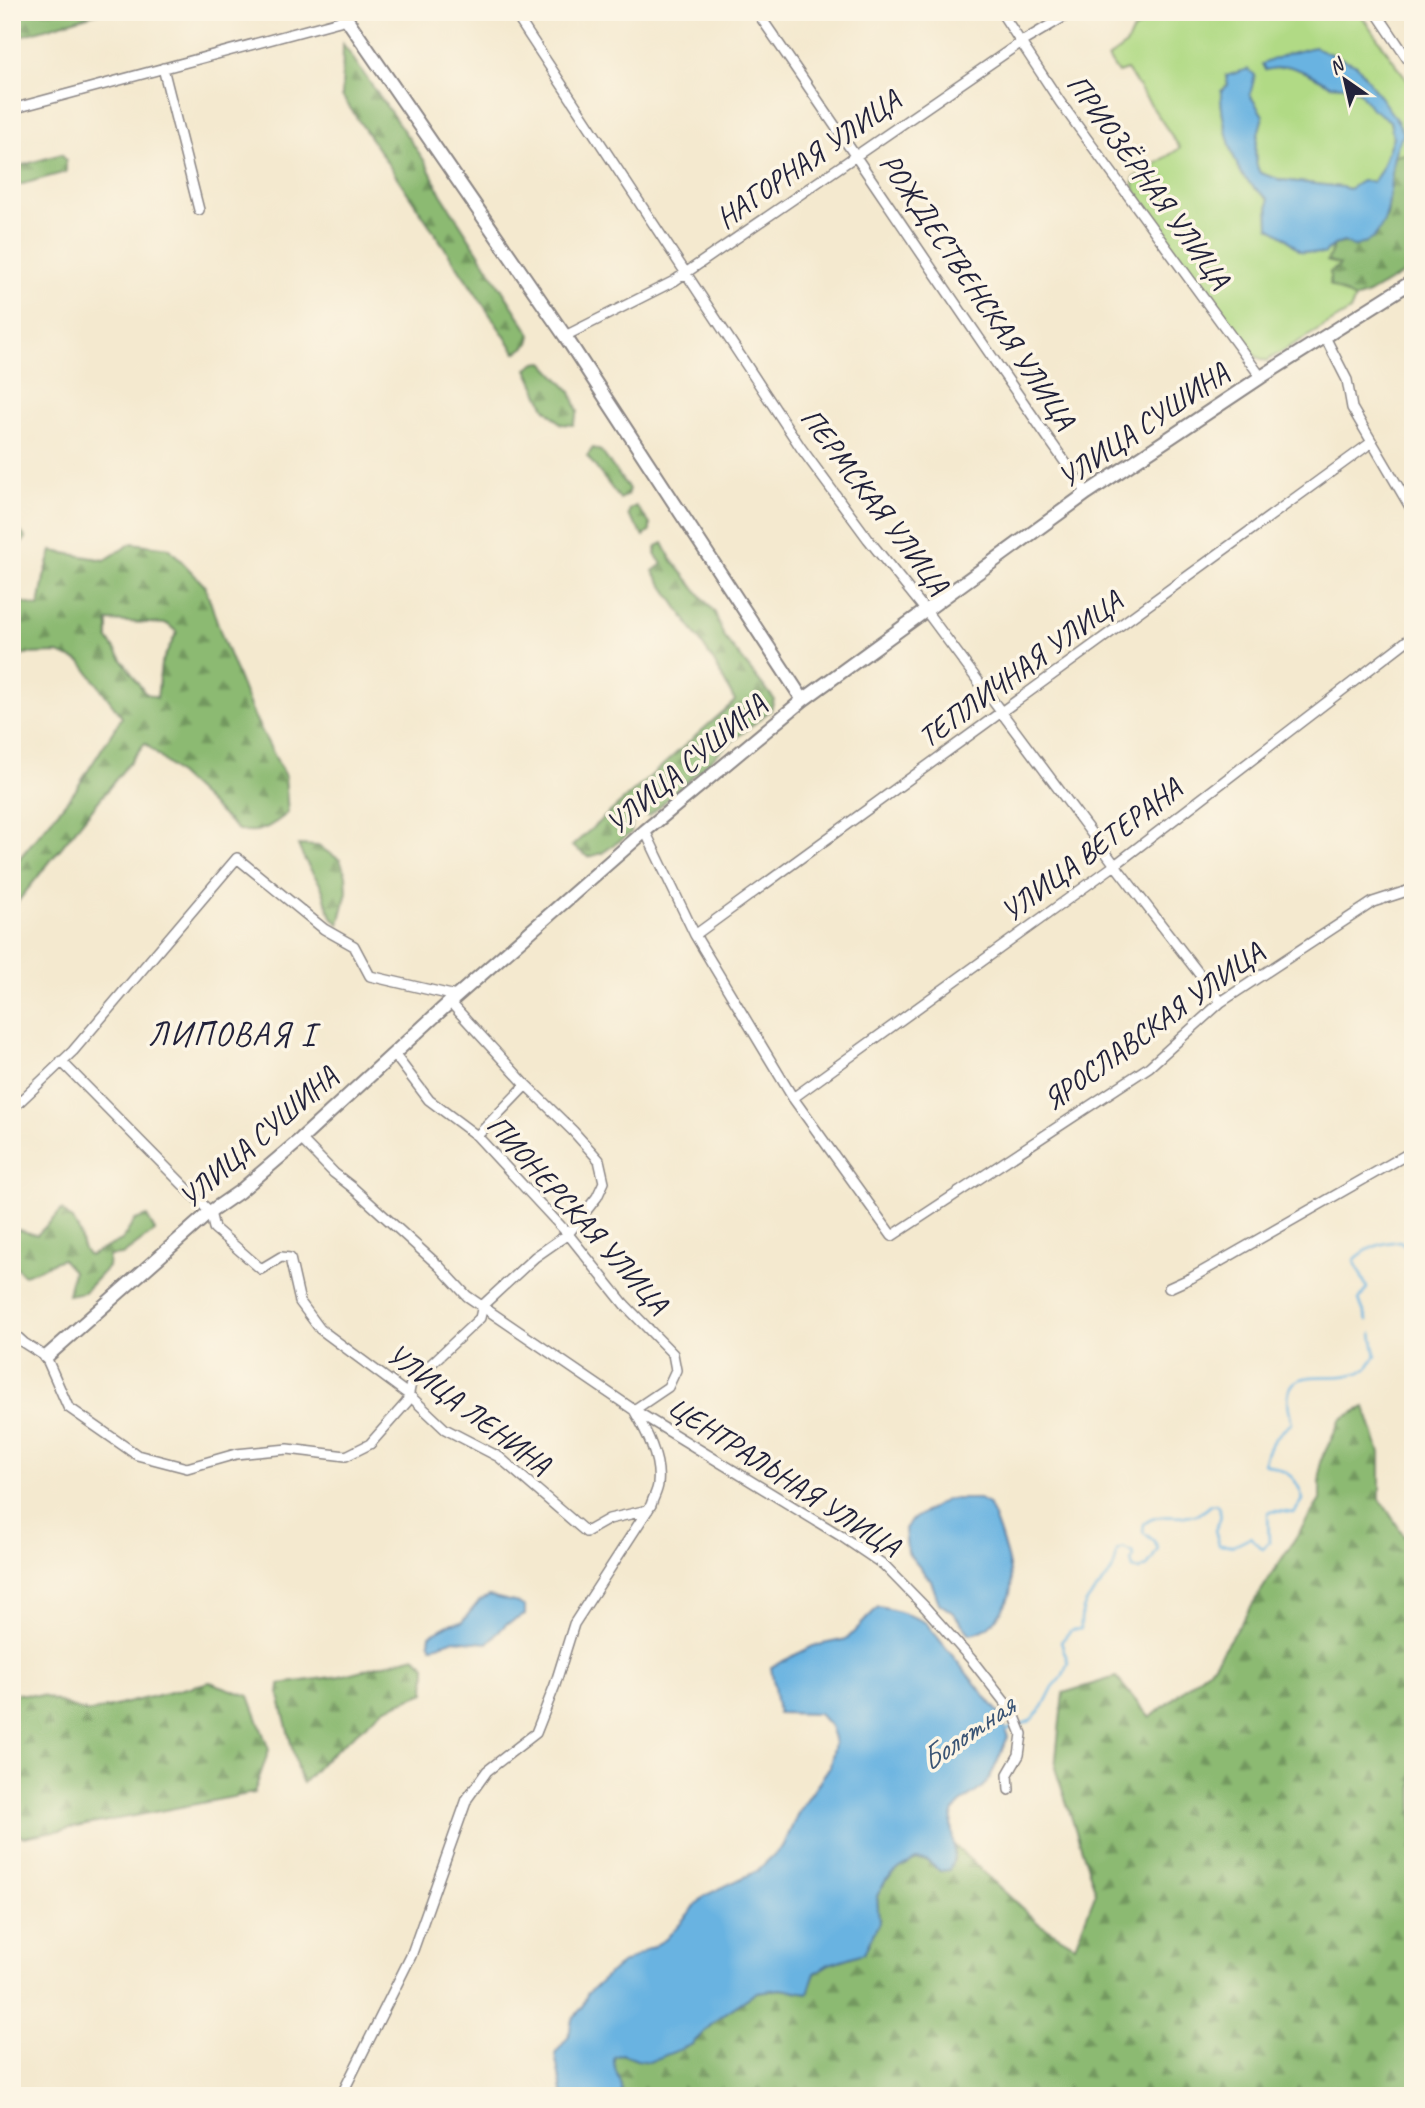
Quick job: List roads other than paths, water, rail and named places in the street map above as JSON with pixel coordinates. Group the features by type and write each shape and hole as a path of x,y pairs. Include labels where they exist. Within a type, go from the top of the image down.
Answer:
{"street":[{"name":"ПЕРМСКАЯ УЛИЦА","path":"514,12 801,448 1221,1002"},
{"name":"РОЖДЕСТВЕНСКАЯ УЛИЦА","path":"757,12 857,155 1002,374 1087,494"},
{"name":"ПРИОЗЁРНАЯ УЛИЦА","path":"1001,12 1091,146 1261,377"},
{"name":"НАГОРНАЯ УЛИЦА","path":"565,336 685,274 1020,43 1072,12"},
{"path":"1376,12 1413,67"},
{"path":"12,109 345,16 565,336 803,700"},
{"path":"163,68 199,209"},
{"name":"УЛИЦА СУШИНА","path":"46,1357 210,1212 239,1192 301,1139 453,999 645,831 803,700 1087,494 1261,377 1412,282"},
{"path":"1325,337 1347,380 1352,408 1413,512"},
{"name":"ТЕПЛИЧНАЯ УЛИЦА","path":"695,934 1372,442"},
{"name":"УЛИЦА ВЕТЕРАНА","path":"793,1098 1115,865 1413,636"},
{"path":"645,831 695,934 793,1098"},
{"path":"12,1109 73,1051 237,858 324,929 354,946 370,976 453,999 526,1085 599,1160 604,1182 597,1197 568,1234 535,1257 483,1305 480,1318 411,1383 407,1402 370,1444 346,1456 288,1449 236,1454 187,1468 137,1455 68,1407 46,1357 12,1332"},
{"name":"ЯРОСЛАВСКАЯ УЛИЦА","path":"793,1098 892,1236 1149,1066 1221,1002 1373,902 1407,891 1413,894"},
{"name":"ПИОНЕРСКАЯ УЛИЦА","path":"394,1054 429,1100 477,1136 568,1234 624,1304 673,1354 676,1370 668,1387 634,1410"},
{"name":"УЛИЦА ЛЕНИНА","path":"61,1061 210,1212 214,1228 261,1269 281,1256 290,1258 300,1303 320,1329 409,1395 445,1429 499,1457 586,1532 609,1519 648,1510"},
{"path":"477,1136 526,1085"},
{"name":"ЦЕНТРАЛЬНАЯ УЛИЦА","path":"301,1139 334,1173 439,1266 467,1296 634,1410 841,1535 884,1565 971,1659 1014,1714 1022,1734 1019,1755 1008,1774 1009,1790"},
{"path":"1169,1287 1191,1278 1413,1151"},
{"path":"12,1349 24,1343"},
{"name":"ЦЕНТРАЛЬНАЯ УЛИЦА","path":"341,2096 411,1956 467,1799 487,1771 536,1733 574,1624 648,1510 658,1485 656,1461 646,1431 634,1410"}],"water":[{"path":"1314,47 1357,65 1404,134 1393,159 1386,214 1373,238 1353,247 1344,242 1334,245 1324,254 1300,251 1269,227 1268,199 1245,179 1234,158 1221,100 1221,91 1228,85 1226,76 1248,69 1255,75 1250,95 1263,116 1255,152 1260,173 1281,180 1349,189 1362,181 1373,182 1380,172 1393,137 1390,121 1370,107 1359,91 1346,86 1330,85 1288,66 1265,70 1262,64"},
{"path":"947,1499 979,1499 988,1504 1010,1569 1011,1588 1004,1607 989,1626 970,1634 953,1613 939,1603 931,1581 907,1552 905,1529 910,1521"},
{"path":"489,1596 518,1603 525,1607 525,1615 506,1624 488,1643 452,1640 432,1647 429,1642 430,1635 452,1623 462,1622 479,1601"},
{"path":"878,1607 903,1613 926,1623 999,1713 1008,1737 987,1782 954,1811 951,1825 954,1854 949,1870 940,1871 926,1860 916,1859 886,1880 877,1896 879,1922 864,1953 829,1964 815,1973 808,1993 780,1989 757,1992 718,2018 691,2045 649,2062 622,2054 614,2057 621,2096 563,2096 555,2054 569,2036 572,2019 582,2008 587,1994 617,1967 666,1939 704,1896 757,1871 784,1845 797,1815 830,1766 835,1743 830,1726 819,1714 778,1713 771,1667 813,1646 847,1639"}],"waterway":[{"name":"Болотная","path":"1367,1320 1359,1300 1367,1288 1354,1260 1375,1246 1400,1241 1413,1253"},
{"name":"Болотная","path":"1006,1730 1030,1721 1043,1707 1053,1687 1063,1675 1068,1662 1061,1642 1071,1630 1081,1629 1085,1605 1110,1574 1117,1551 1123,1548 1133,1553 1133,1568 1139,1570 1147,1567 1158,1549 1154,1541 1143,1532 1144,1524 1160,1517 1194,1515 1216,1504 1221,1514 1215,1530 1219,1545 1232,1546 1250,1537 1263,1549 1269,1542 1268,1512 1294,1513 1303,1500 1298,1485 1290,1476 1264,1463 1274,1440 1292,1423 1288,1401 1290,1388 1298,1380 1309,1377 1353,1374 1366,1369 1376,1356 1372,1333"}],"district":[{"name":"ЛИПОВАЯ I","path":"232,1034"}]}
